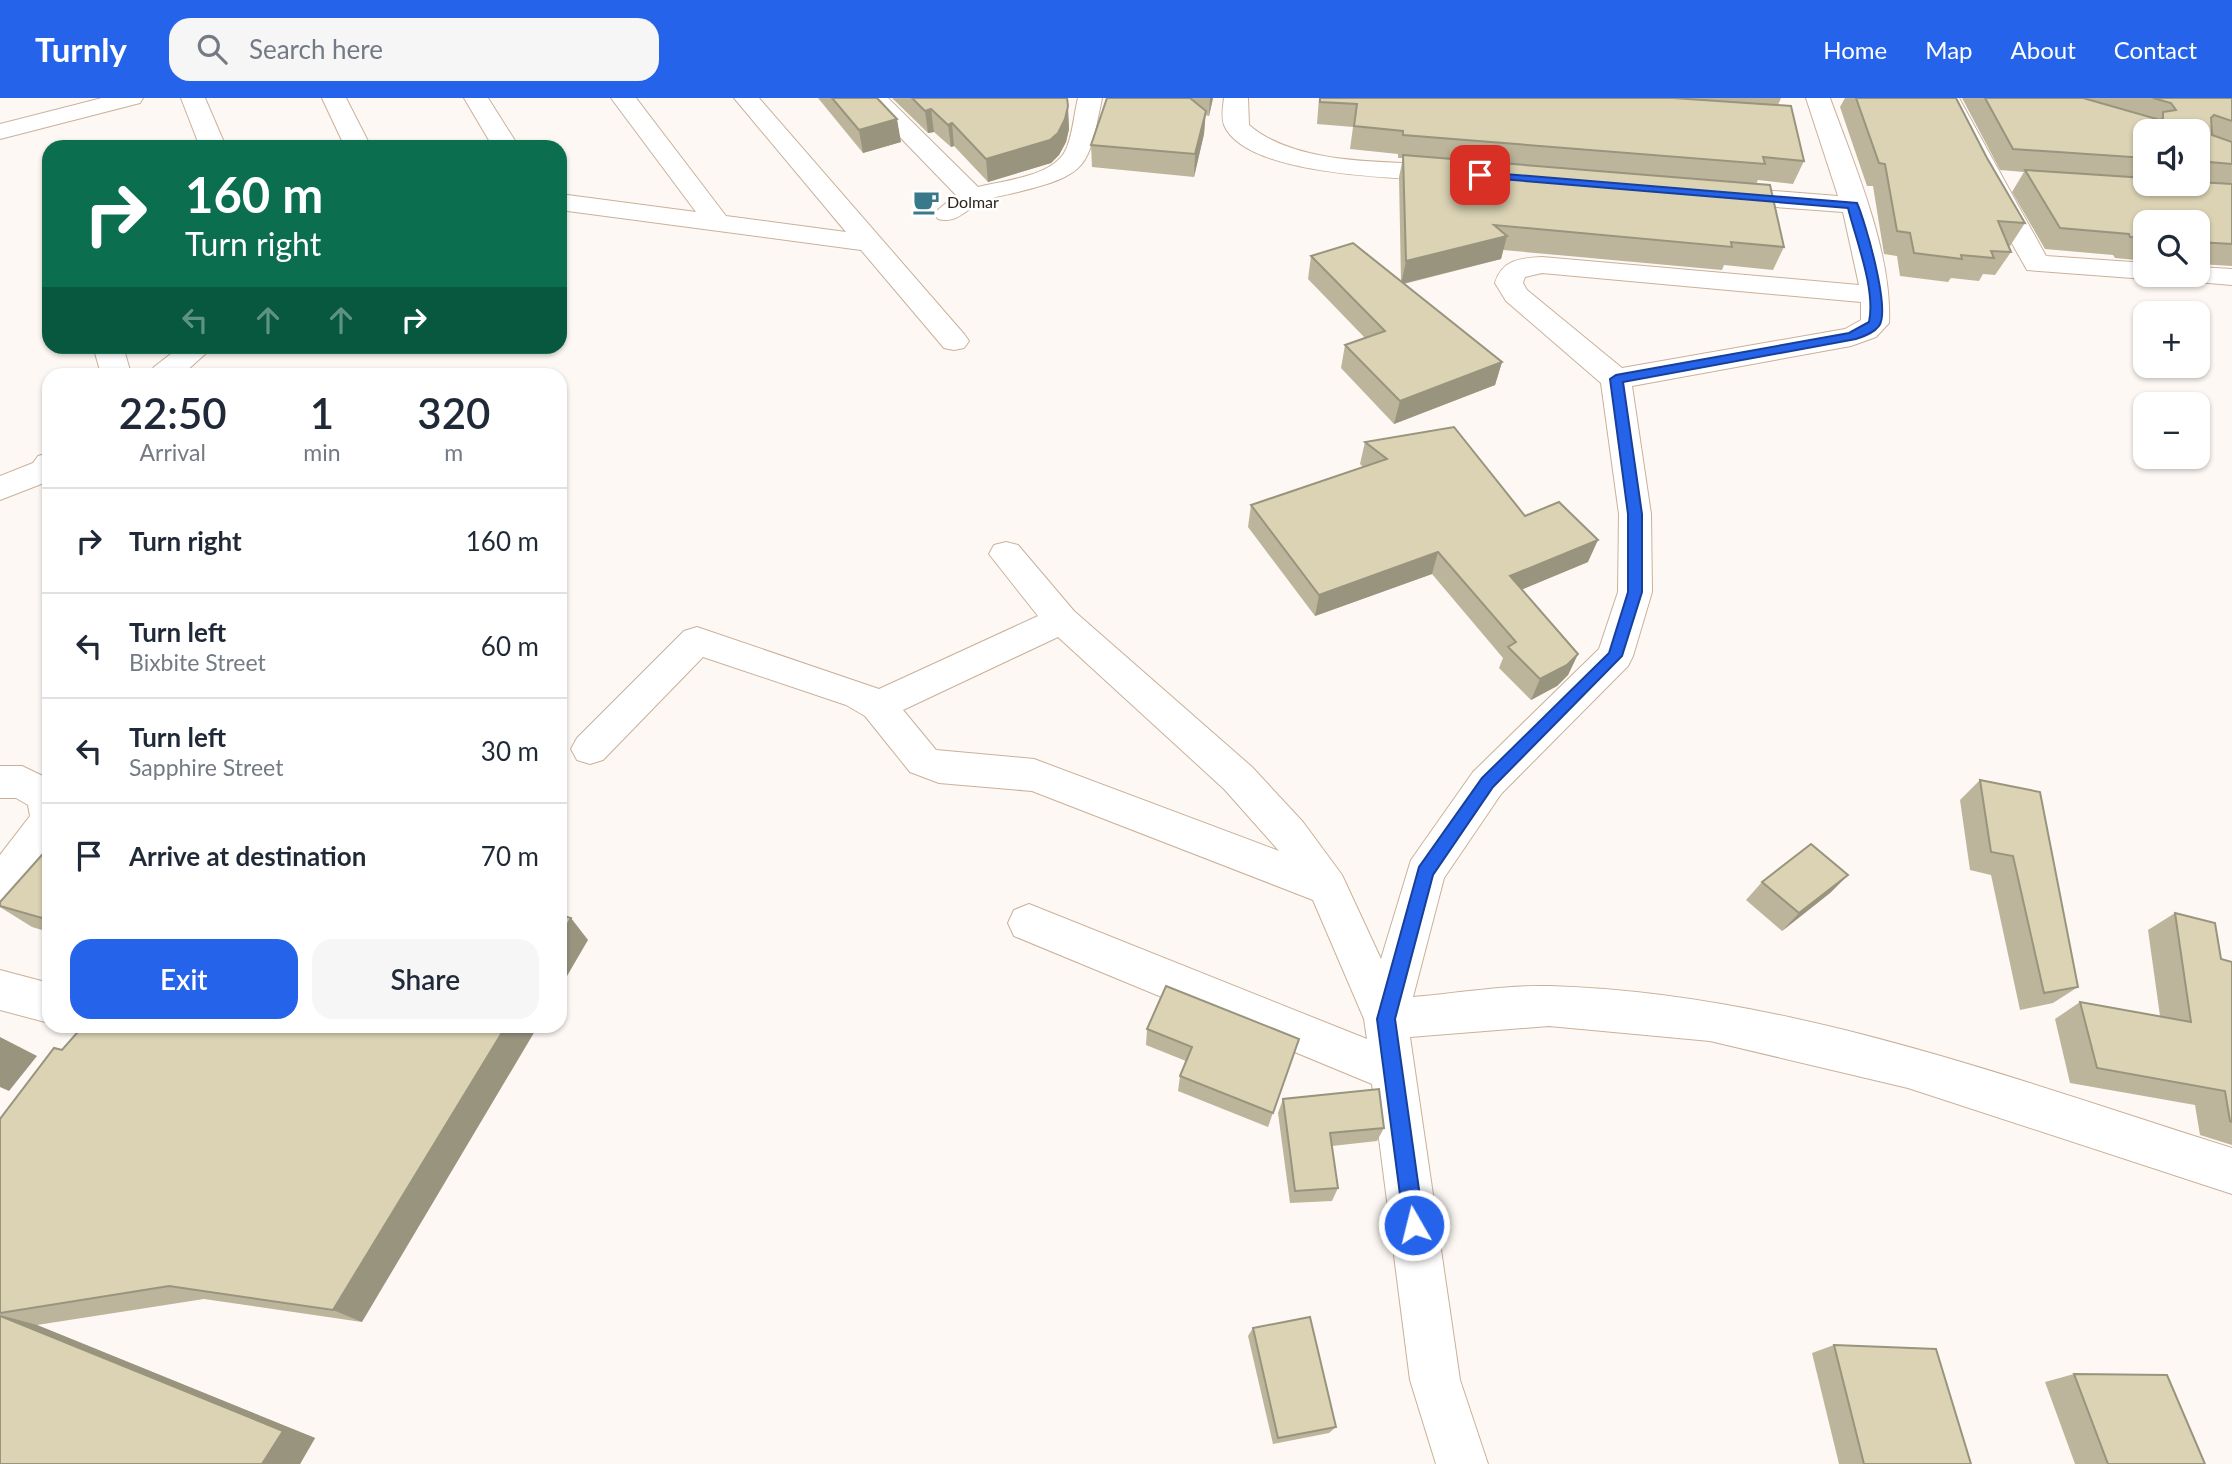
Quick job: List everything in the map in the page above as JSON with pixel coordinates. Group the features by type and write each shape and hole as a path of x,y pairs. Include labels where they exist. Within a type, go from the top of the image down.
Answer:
{"street":[{"path":"0,132 43,109 131,98"},
{"path":"192,98 211,140"},
{"path":"334,98 355,140"},
{"path":"476,98 502,140"},
{"path":"623,98 716,221"},
{"path":"746,98 954,341"},
{"path":"874,98 972,196"},
{"path":"1236,98 1234,116 1238,128 1254,144 1284,156 1321,162 1471,174"},
{"path":"1947,98 2036,264 2133,270"},
{"path":"947,214 972,196 1047,177 1066,167 1079,150 1082,100"},
{"path":"43,109 51,140"},
{"path":"1616,379 1852,337 1866,331 1875,323 1876,295 1853,205 1822,110 1799,120"},
{"path":"1989,180 2016,182"},
{"path":"1703,193 1853,205"},
{"path":"567,203 869,243"},
{"path":"1386,1019 1425,872 1487,783 1615,656 1635,592 1635,514 1616,379 1516,295 1510,284 1512,273 1524,266 1542,265 1876,295"},
{"path":"2210,276 2232,277"},
{"path":"172,368 190,354"},
{"path":"0,489 42,472"},
{"path":"1006,554 1062,620 1238,778 1289,834 1328,888 1386,1019 1435,1380 1462,1464"},
{"path":"878,706 1062,620"},
{"path":"590,749 697,641 859,695 878,706 923,761 939,767 1034,775 1328,888"},
{"path":"0,782 22,782 42,794"},
{"path":"0,887 42,830"},
{"path":"1029,923 1393,1070"},
{"path":"0,990 42,1001"},
{"path":"1386,1019 1549,1006 1710,1020 1908,1066 2232,1171"}],"building":[{"path":"832,98 877,98 897,119 859,130"},
{"path":"912,98 1067,98 1068,106 1058,133 1050,140 986,159 952,123 948,125 931,109 925,111"},
{"path":"1107,98 1190,98 1206,111 1195,154 1091,145"},
{"path":"1320,98 1673,98 1791,106 1804,161 1763,157 1765,164 1403,135 1403,131 1354,126 1357,104 1320,102"},
{"path":"1856,98 1956,98 2025,223 1998,221 2011,252 1991,251 1994,258 1961,255 1962,259 1914,253 1910,233 1897,231 1885,164 1879,163"},
{"path":"1985,98 2083,98 2156,119 2133,119 2133,157 2013,149"},
{"path":"2153,98 2232,98 2232,121 2214,115 2211,118 2212,135 2232,142 2232,164 2210,162 2210,119 2162,119 2163,112 2176,110 2171,103"},
{"path":"1403,155 1770,185 1784,247 1731,242 1732,247 1494,225 1507,236 1406,261"},
{"path":"2025,170 2133,177 2133,196 2210,196 2210,183 2232,184 2232,244 2210,243 2210,210 2133,210 2133,237 2129,234 2060,228"},
{"path":"1353,243 1502,362 1400,401 1345,345 1385,331 1311,256"},
{"path":"1454,427 1525,516 1559,502 1598,540 1510,576 1578,654 1567,665 1540,679 1508,647 1516,642 1438,552 1319,595 1251,505 1387,459 1365,442"},
{"path":"1980,780 2040,792 2078,987 2044,993 2013,856 1991,852"},
{"path":"1811,844 1848,875 1799,913 1762,882"},
{"path":"42,855 42,918 0,906 0,902"},
{"path":"2175,913 2215,923 2221,959 2232,962 2232,1122 2225,1091 2097,1068 2080,1002 2191,1022"},
{"path":"1166,986 1299,1039 1273,1113 1180,1076 1192,1047 1147,1029"},
{"path":"77,1033 502,1033 333,1310 169,1286 0,1313 0,1119 54,1048 62,1050"},
{"path":"1379,1089 1384,1128 1330,1133 1338,1188 1295,1191 1283,1099"},
{"path":"0,1316 283,1431 262,1464 0,1464"},
{"path":"1310,1317 1336,1427 1278,1438 1253,1328"},
{"path":"1834,1345 1936,1349 1971,1464 1864,1464"},
{"path":"2074,1374 2167,1375 2205,1464 2108,1464"}],"place":[{"name":"Dolmar","path":"926,202"}],"route":[{"path":"1414,1225 1386,1019 1425,872 1487,783 1615,656 1635,592 1635,514 1616,379 1852,337 1866,331 1875,323 1877,312 1876,295 1853,205 1480,175"}]}
